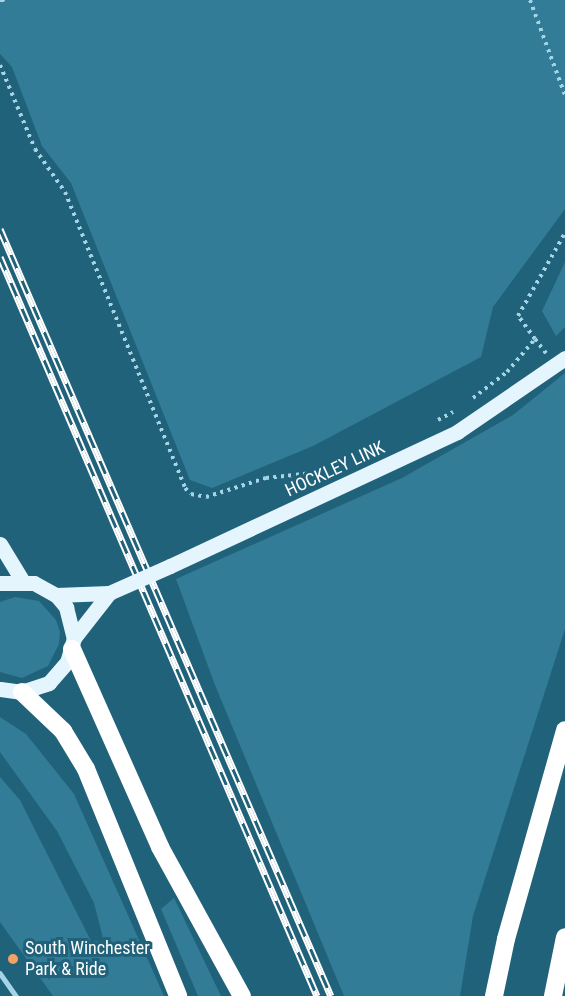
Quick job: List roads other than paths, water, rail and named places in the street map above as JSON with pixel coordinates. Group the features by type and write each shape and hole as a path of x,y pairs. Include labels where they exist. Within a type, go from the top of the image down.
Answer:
{"highway":[{"path":"73,644 160,847 242,996"},
{"path":"22,692 63,730 86,769 178,996"},
{"path":"494,996 506,939 565,730"},
{"path":"553,996 565,937"}],"main road":[{"name":"HOCKLEY LINK","path":"56,595 109,593 170,566 457,432 565,358"},
{"path":"0,544 22,580"},
{"path":"0,584 22,580 56,595 72,622 73,644"},
{"name":"HOCKLEY LINK","path":"22,692 49,683 68,662 73,644 109,593"},
{"path":"0,689 22,692"}],"lane":[{"path":"0,973 16,996"}],"railway":[{"path":"0,229 331,996"},
{"path":"0,257 317,996"}],"place":[{"name":"South Winchester Park & Ride","path":"13,959"}]}
